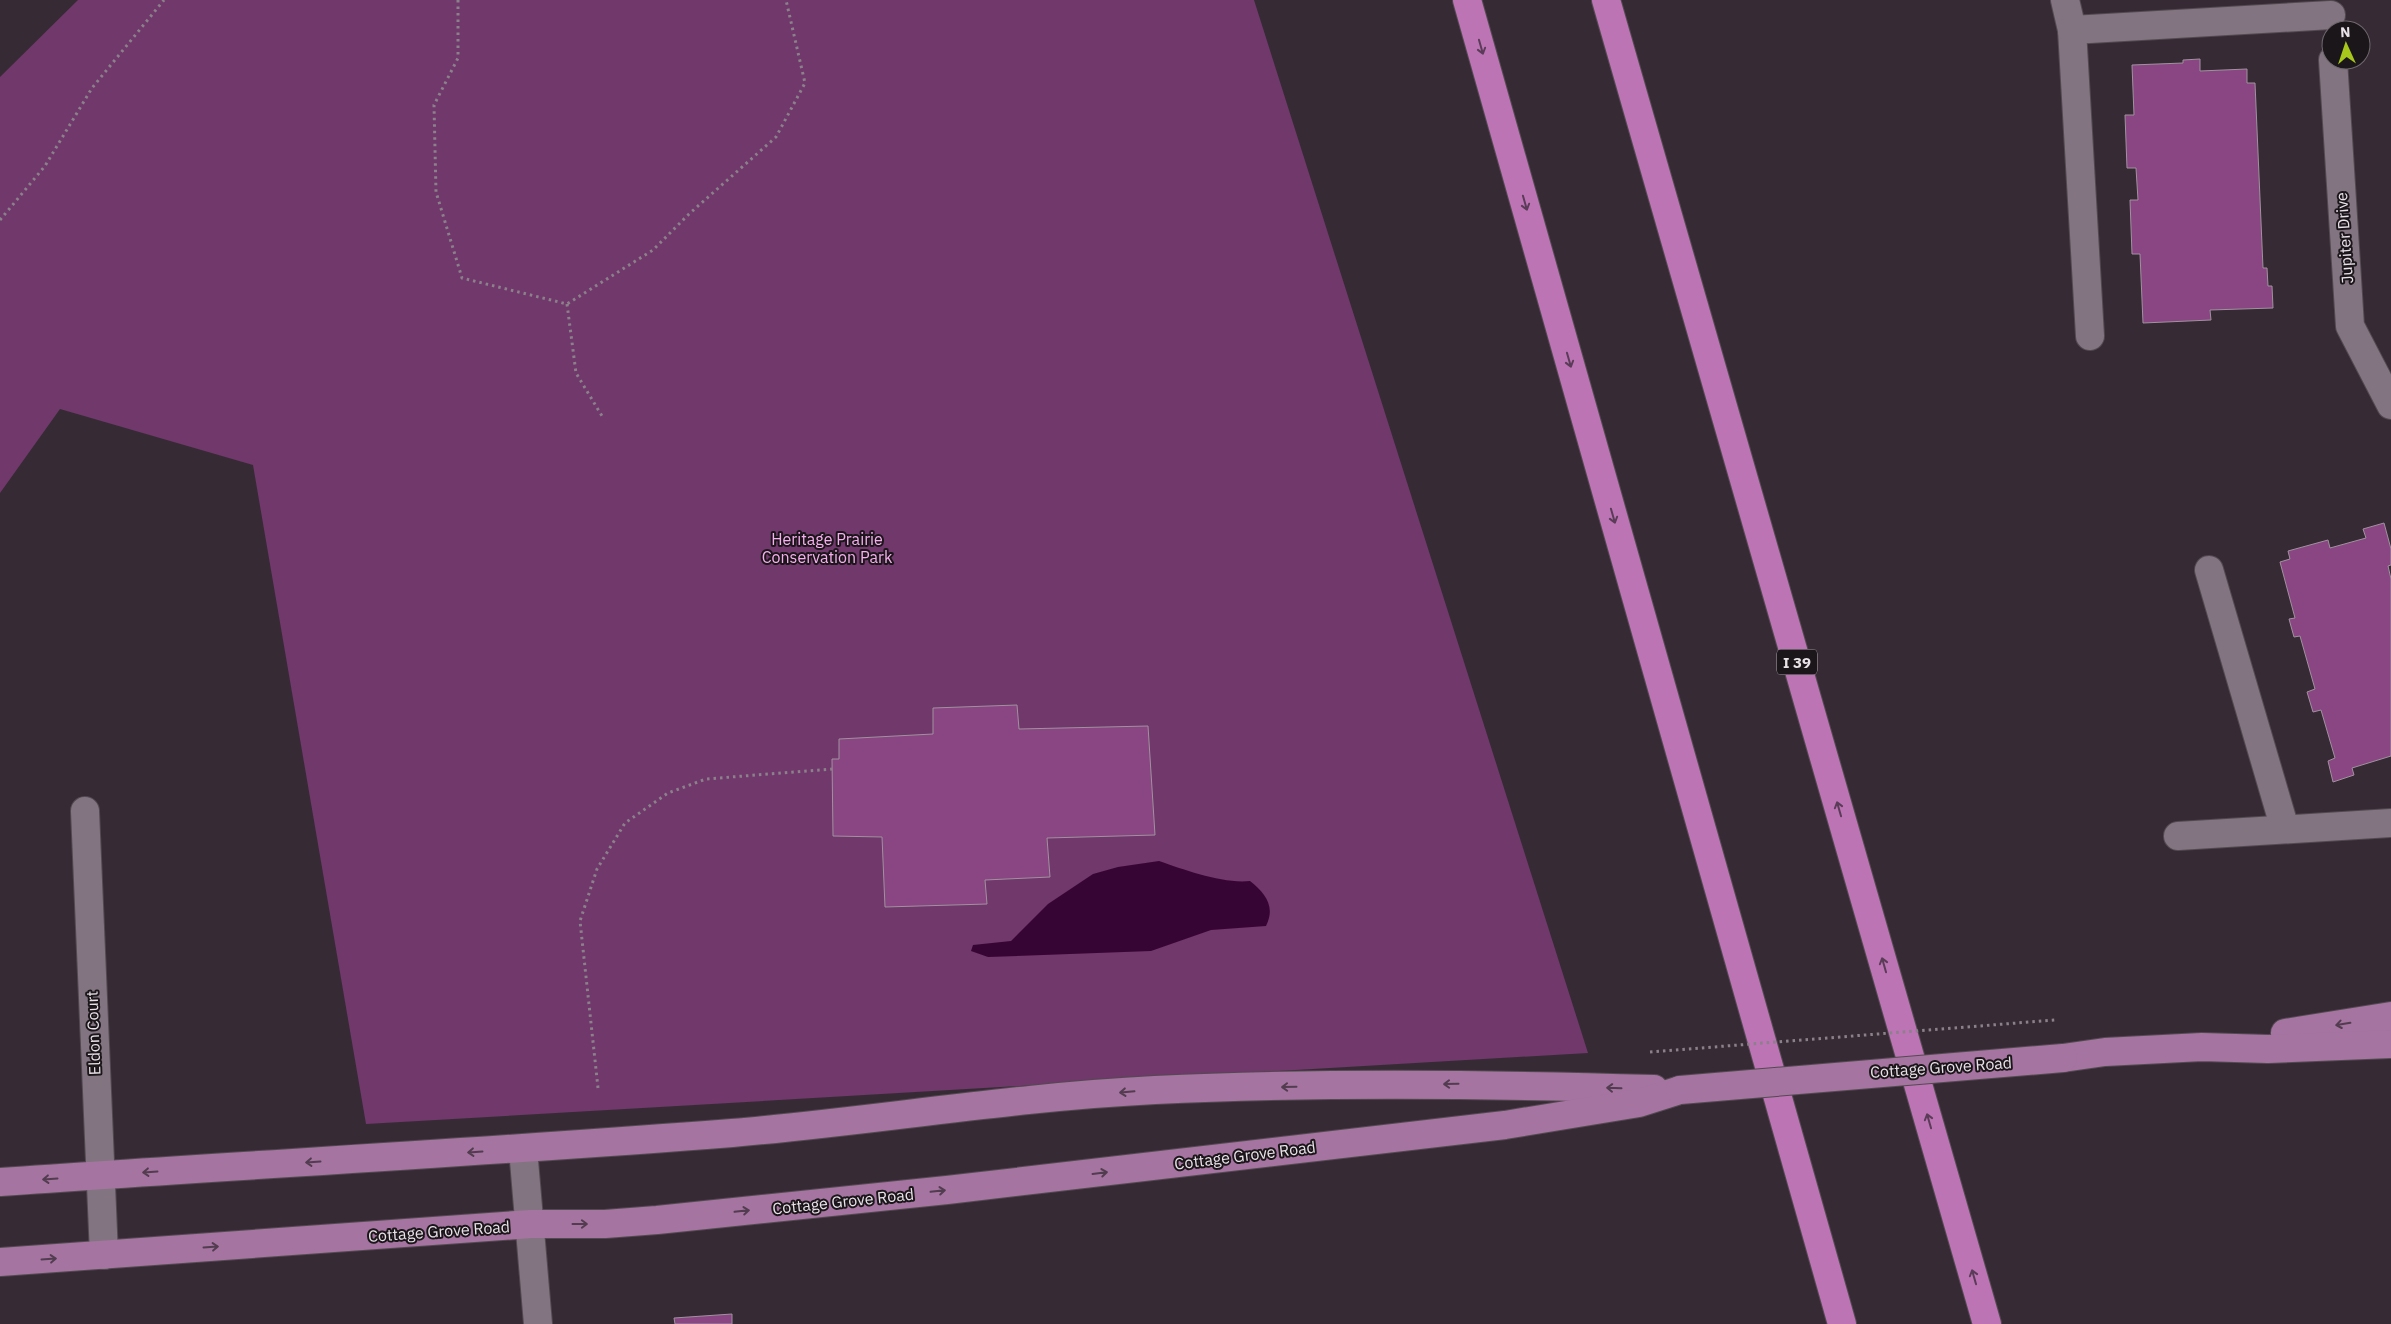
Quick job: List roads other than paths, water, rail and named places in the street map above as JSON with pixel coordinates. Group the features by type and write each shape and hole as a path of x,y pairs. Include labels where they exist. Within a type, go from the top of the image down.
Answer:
{"highway":[{"path":"1467,0 1842,1324"},
{"name":"I 39","path":"1606,0 1987,1324"}],"main road":[{"name":"Cottage Grove Road","path":"0,1182 523,1149 740,1132 1014,1101 1152,1090 1486,1084 1680,1090 1856,1073 2063,1058 2105,1052 2202,1046 2391,1016"},
{"name":"Cottage Grove Road","path":"2202,1046 2268,1049 2391,1044"},
{"name":"Cottage Grove Road","path":"0,1262 531,1224 605,1224 657,1220 967,1188 1505,1125 1639,1103 1680,1090"}],"street":[{"path":"2065,0 2072,30 2090,336"},
{"path":"2072,30 2331,15"},
{"name":"Jupiter Drive","path":"2335,70 2350,326 2391,405"},
{"path":"2209,570 2284,829"},
{"name":"Eldon Court","path":"84,811 104,1254"},
{"path":"2178,836 2391,823"},
{"path":"523,1149 531,1224 538,1324"}],"park label":[{"name":"Heritage Prairie Conservation Park","path":"827,548"}]}
